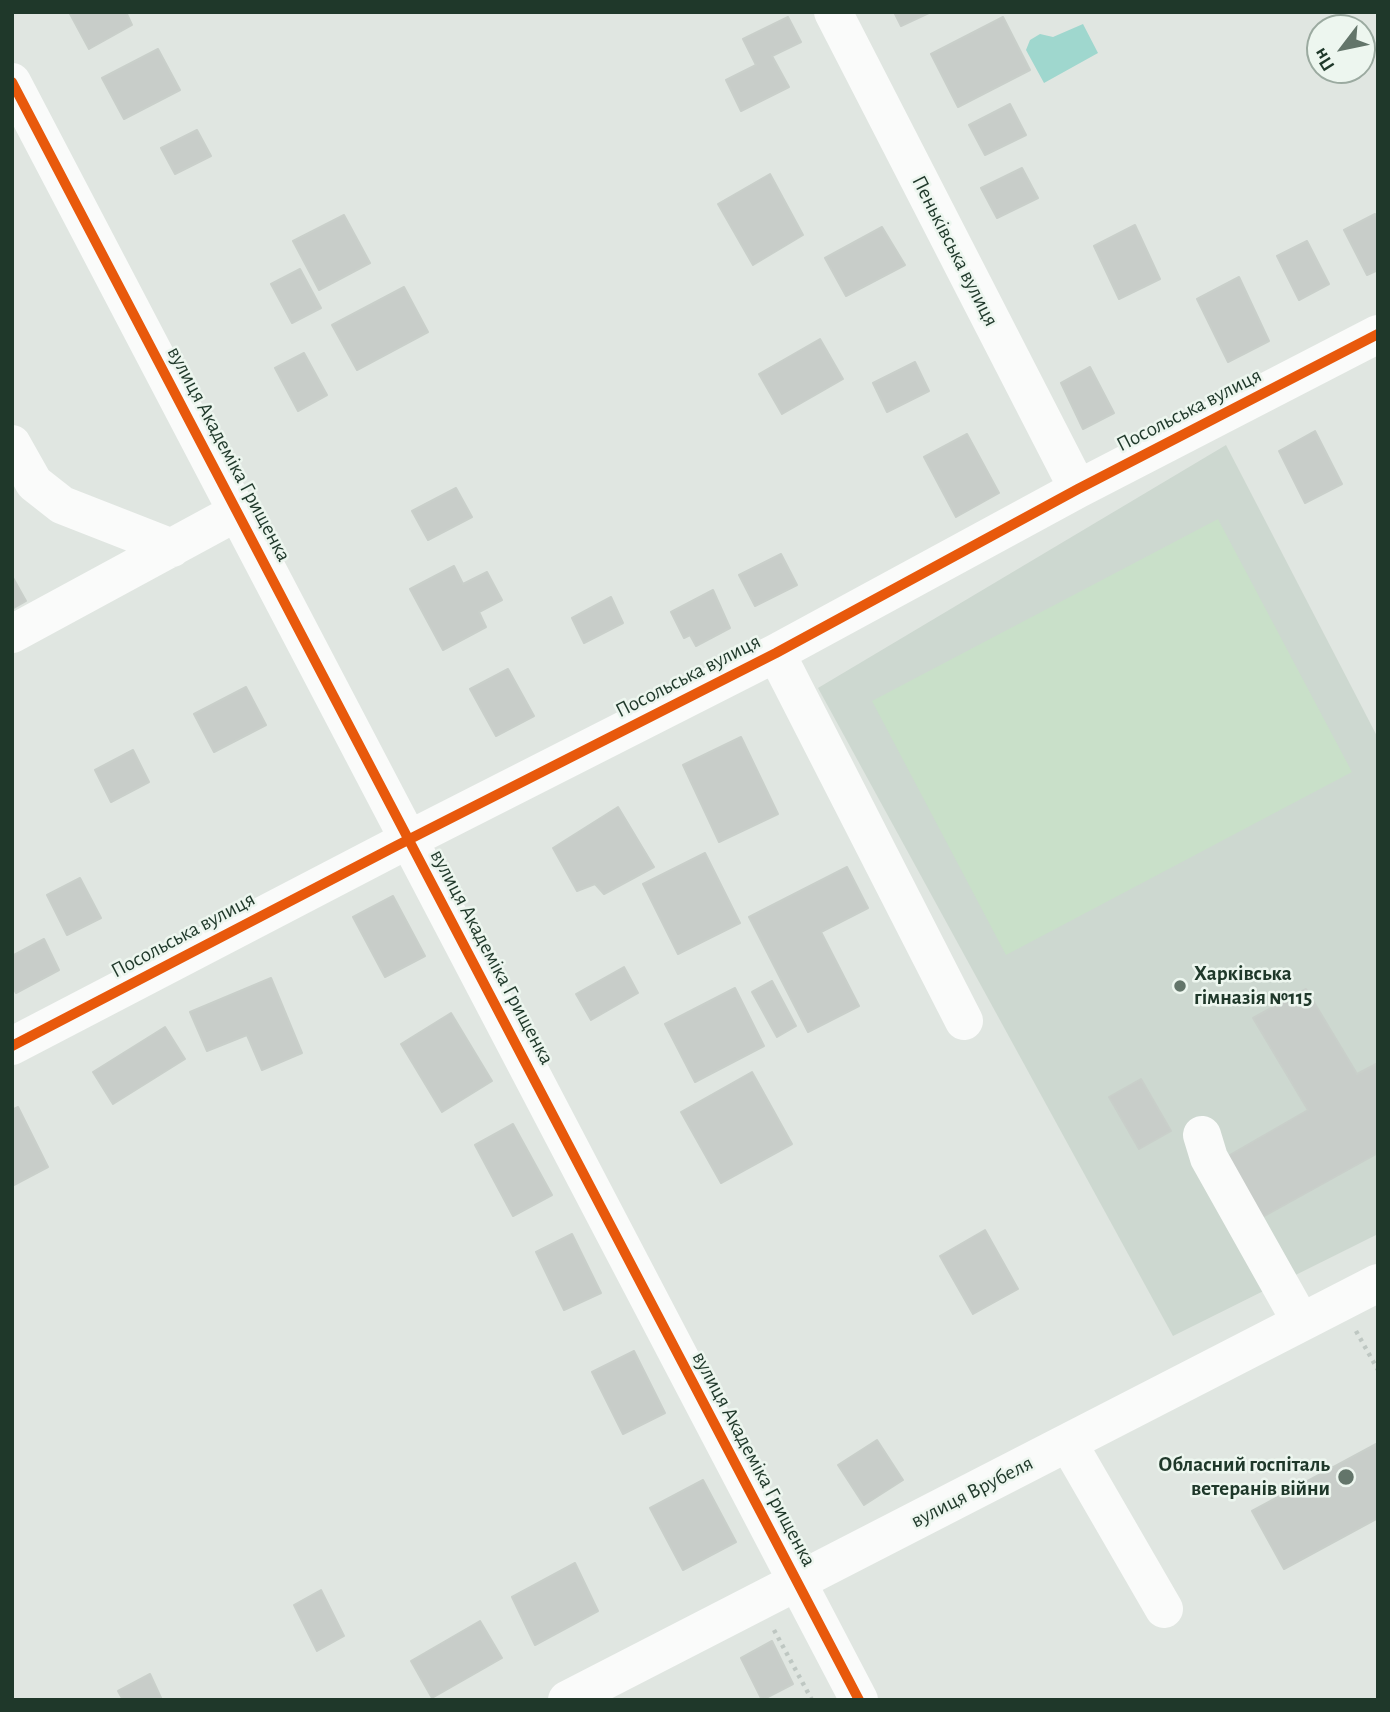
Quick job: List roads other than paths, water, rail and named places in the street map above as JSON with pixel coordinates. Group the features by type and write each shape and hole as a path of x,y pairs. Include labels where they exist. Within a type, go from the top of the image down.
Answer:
{"street":[{"name":"Пеньківська вулиця","path":"833,12 1078,489"},
{"name":"вулиця Академіка Грищенка","path":"12,82 859,1700"},
{"name":"Посольська вулиця","path":"12,1046 409,839 776,653 1078,489 1378,334"},
{"path":"12,444 34,483 62,505 172,548"},
{"path":"12,634 237,513"},
{"path":"776,653 964,1021"},
{"path":"1202,1135 1209,1158 1301,1322"},
{"name":"вулиця Врубеля","path":"566,1700 1378,1283"},
{"path":"1068,1443 1164,1609"}],"water":[{"path":"1083,24 1098,53 1044,83 1026,50 1030,40 1040,34 1053,37"}],"place":[{"name":"Харківська гімназія №115","path":"1180,986"},
{"name":"Обласний госпіталь ветеранів війни","path":"1346,1477"}]}
